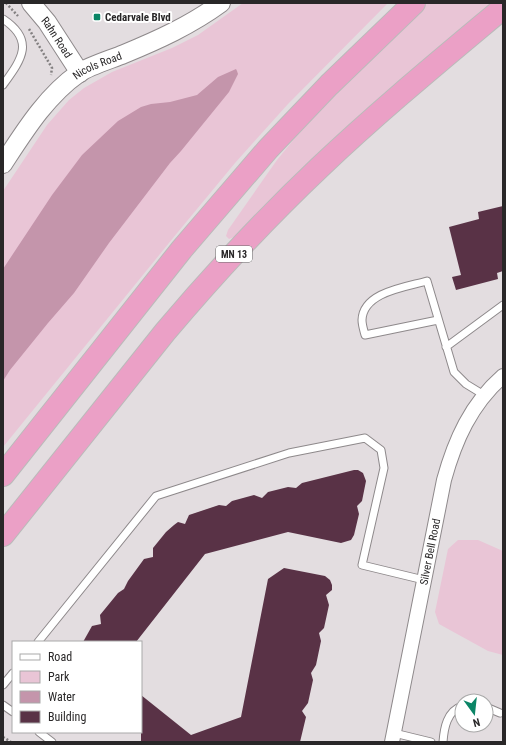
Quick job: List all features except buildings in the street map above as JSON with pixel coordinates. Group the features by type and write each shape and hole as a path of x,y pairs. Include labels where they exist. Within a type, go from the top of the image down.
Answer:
{"highway":[{"path":"3,475 182,250 268,149 329,85 414,3"},
{"name":"MN 13","path":"3,536 165,332 251,235 343,146 503,8"}],"street":[{"name":"Rahn Road","path":"31,3 47,22 80,73"},
{"name":"Nicols Road","path":"3,164 36,114 58,91 80,73 179,30 221,3"},
{"name":"Silver Bell Road","path":"393,738 444,480 451,456 465,423 484,395 503,376"}],"lane":[{"path":"3,19 13,27 22,40 23,52 17,65 3,85"},
{"path":"438,320 365,336 362,319 368,303 387,292 427,281 454,372 466,384 484,395"},
{"path":"446,347 503,305"},
{"path":"39,641 156,496 289,453 365,438 381,450 384,468 362,566 424,580"},
{"path":"3,686 12,674"},
{"path":"3,705 12,711"},
{"path":"494,710 500,713"},
{"path":"443,742 444,729 448,717 454,711"},
{"path":"40,733 52,742"},
{"path":"393,738 430,742"}],"path":[{"path":"6,3 21,20"},
{"path":"26,25 52,68 50,77"},
{"path":"3,737 11,742"}],"green space":[{"path":"243,3 388,3 288,104 235,163 3,447 3,191 47,125 69,100 84,88 112,72 172,48 198,35"},
{"path":"427,3 493,3 314,157 234,237 229,239 226,236 228,230 277,160 312,117"},
{"path":"458,540 478,540 503,551 503,655 488,651 439,624 435,612 448,549"}],"water":[{"path":"236,69 238,74 229,92 170,163 109,243 74,293 10,370 3,381 3,269 52,195 82,155 118,121 141,107 197,95 218,77"}],"place":[{"name":"Cedarvale Blvd","path":"97,17"}]}
